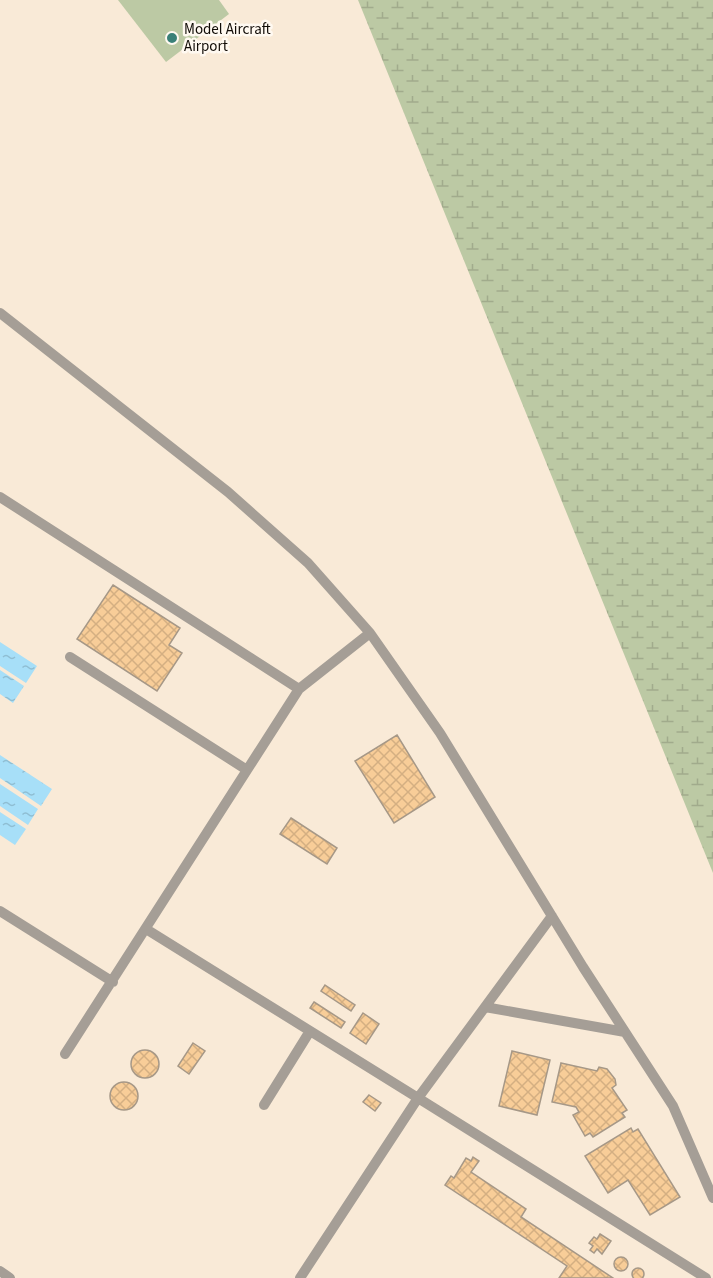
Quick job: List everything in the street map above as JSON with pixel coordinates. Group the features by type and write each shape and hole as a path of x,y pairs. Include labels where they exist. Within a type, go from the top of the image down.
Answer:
{"lane":[{"path":"0,313 228,492 308,563 370,633 440,733 552,916 673,1106 713,1198"},
{"path":"0,497 299,689"},
{"path":"65,1054 299,689 370,633"},
{"path":"70,657 248,770"},
{"path":"0,911 113,982"},
{"path":"300,1278 418,1098 552,916"},
{"path":"146,929 706,1278"},
{"path":"485,1007 625,1032"},
{"path":"264,1105 310,1031"},
{"path":"0,1272 10,1278"}],"green space":[{"name":"Model Aircraft Airport","path":"118,0 219,0 229,14 166,62"},
{"path":"358,0 713,0 713,873"}],"water":[{"path":"0,642 37,666 26,683 0,666"},
{"path":"0,670 24,686 13,703 0,694"},
{"path":"0,755 52,789 41,806 0,778"},
{"path":"0,784 38,809 28,825 0,806"},
{"path":"0,812 26,829 15,845 0,835"}],"building":[{"path":"113,585 180,628 169,645 182,653 157,691 77,639"},
{"path":"397,735 435,797 394,823 355,761"},
{"path":"291,818 337,848 327,864 280,834"},
{"path":"325,985 355,1005 351,1011 321,991"},
{"path":"314,1002 345,1022 341,1028 310,1008"},
{"path":"363,1013 379,1024 366,1044 350,1033"},
{"path":"193,1043 205,1051 189,1074 178,1066"},
{"path":"145,1050 155,1054 159,1064 155,1074 145,1078 135,1074 131,1064 135,1054"},
{"path":"512,1051 550,1060 537,1115 499,1106"},
{"path":"561,1063 597,1071 599,1067 607,1069 615,1079 616,1085 612,1088 627,1110 622,1113 625,1117 593,1137 590,1133 585,1136 573,1115 579,1112 576,1107 552,1102"},
{"path":"124,1082 134,1086 138,1096 134,1106 124,1110 114,1106 110,1096 114,1086"},
{"path":"369,1095 381,1103 375,1111 363,1102"},
{"path":"631,1128 633,1132 638,1129 680,1197 650,1215 628,1180 608,1193 585,1156"},
{"path":"473,1157 479,1161 471,1172 526,1209 521,1217 613,1278 559,1278 567,1266 445,1185 451,1176 454,1178 466,1158 471,1161"},
{"path":"600,1234 611,1241 602,1254 597,1249 594,1253 590,1250 593,1246 589,1243 594,1237 597,1239"},
{"path":"618,1257 624,1257 628,1264 624,1271 618,1271 614,1267 614,1261"},
{"path":"640,1268 644,1274 640,1280 636,1280 632,1272"}],"place":[{"name":"Model Aircraft Airport","path":"172,38"}]}
